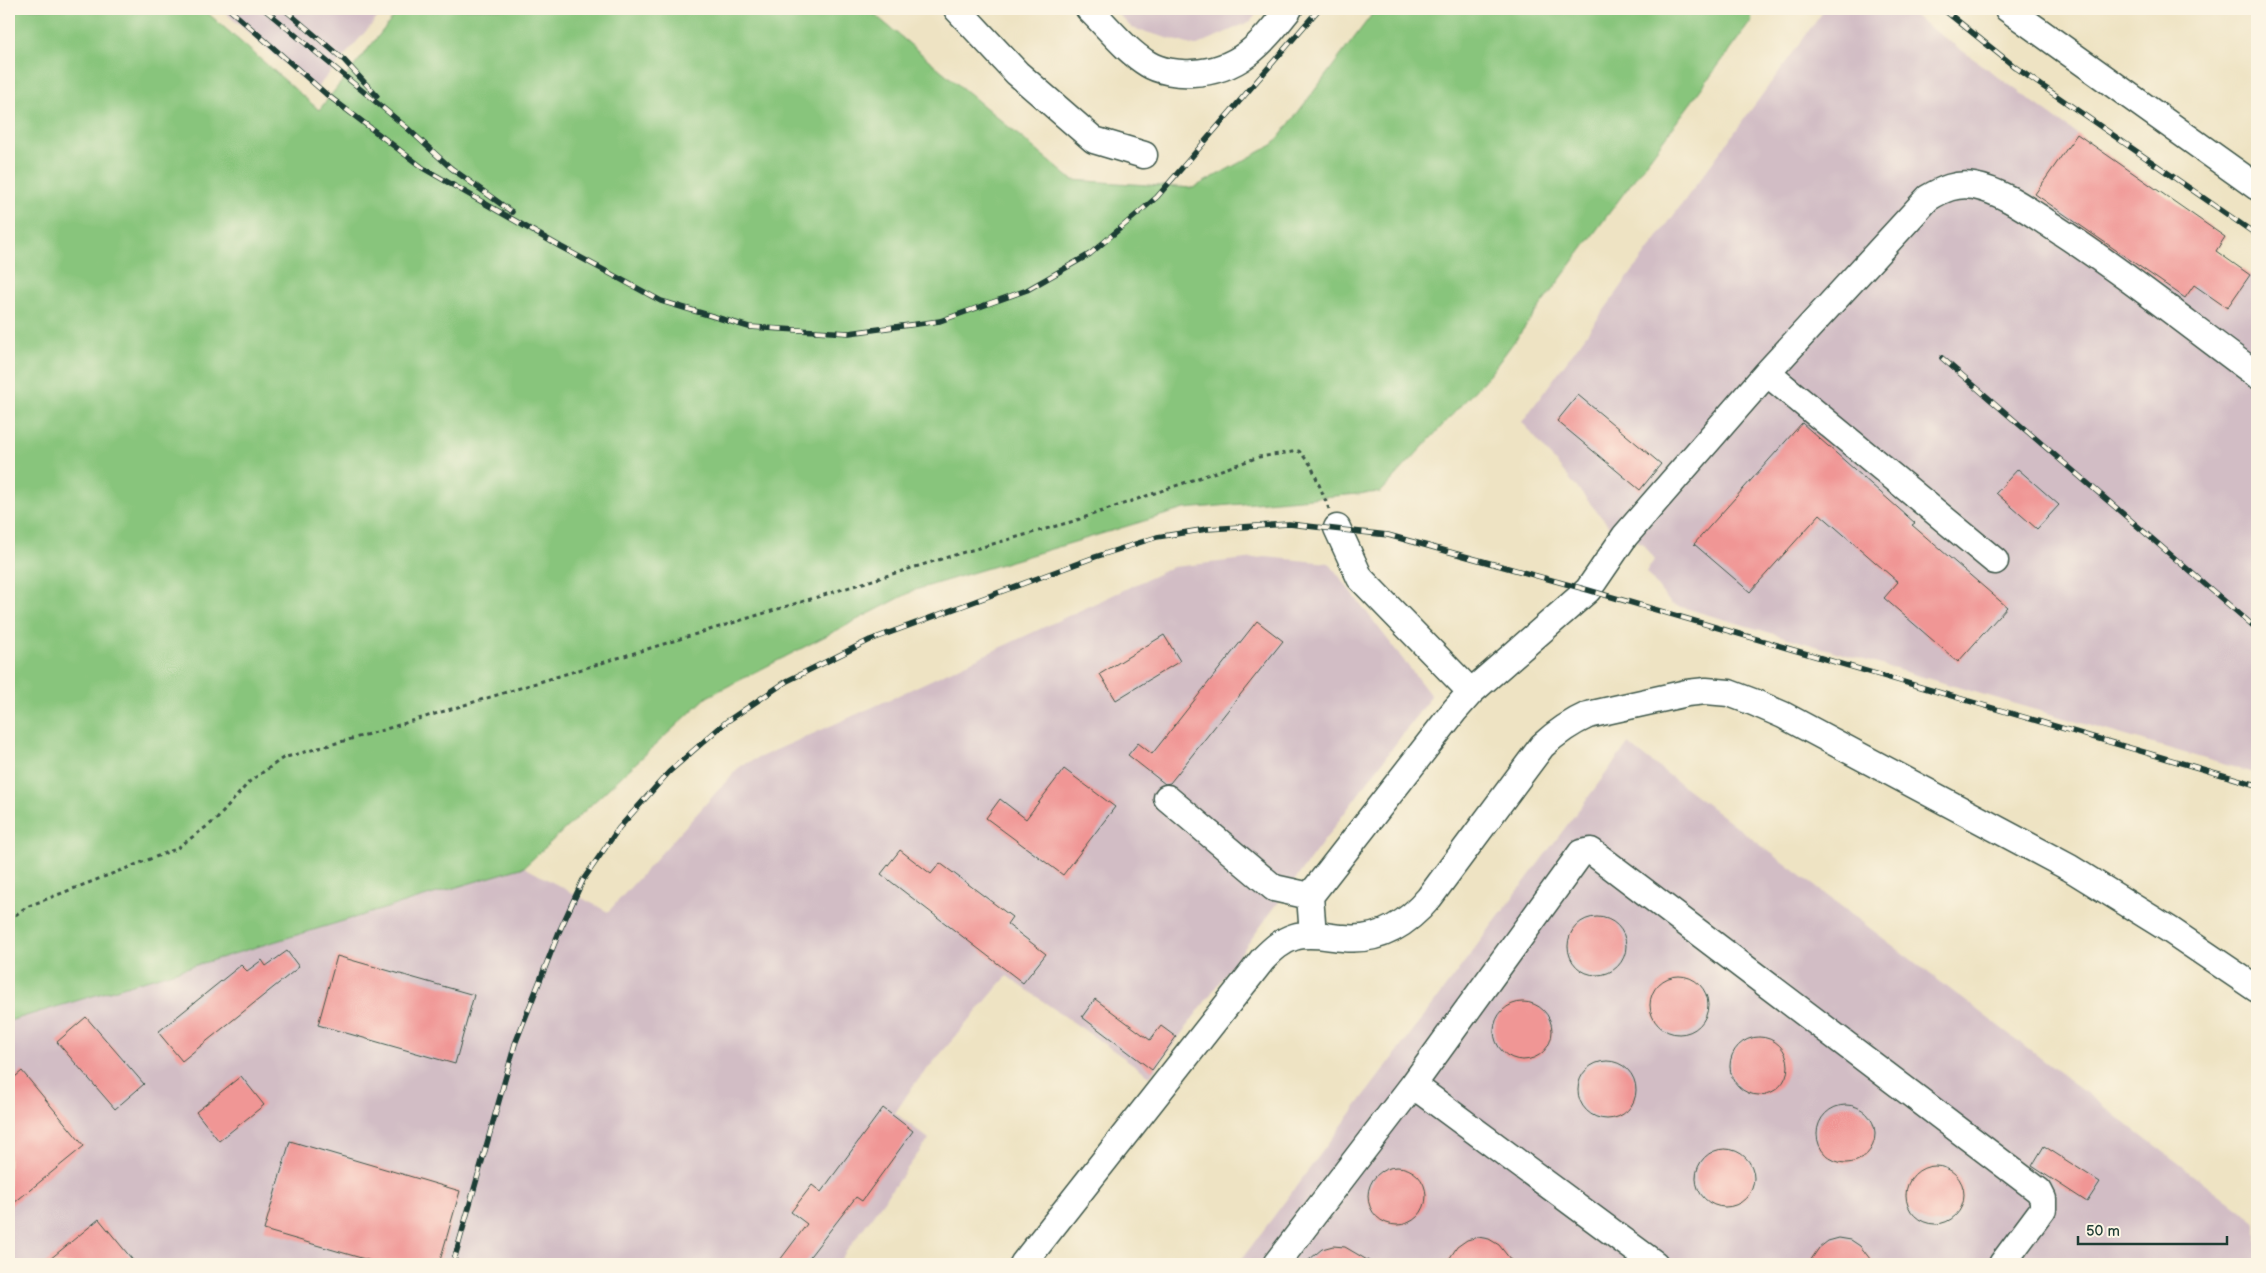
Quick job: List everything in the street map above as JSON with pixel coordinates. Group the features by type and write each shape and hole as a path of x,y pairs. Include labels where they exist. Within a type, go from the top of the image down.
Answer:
{"street":[{"path":"957,9 1017,73 1094,140 1144,155"},
{"path":"1089,9 1132,52 1149,65 1179,74 1211,72 1241,60 1265,40 1289,9"},
{"path":"2008,9 2257,187"},
{"path":"1313,935 1310,896 1403,775 1472,692 1588,590 1625,536 1767,373 1928,198 1943,189 1960,185 1975,186 1995,193 2029,211 2087,249 2257,376"},
{"path":"1767,373 1995,561"},
{"path":"1337,528 1360,578 1472,692"},
{"path":"1023,1264 1262,959 1276,946 1294,937 1313,935 1345,939 1364,938 1383,934 1401,925 1416,913 1542,746 1556,733 1573,722 1588,716 1687,693 1706,691 1728,693 1783,715 2070,868 2170,930 2257,989"},
{"path":"1167,798 1274,888 1310,896"},
{"path":"1276,1264 1413,1085 1581,853 1591,851 2039,1191 2043,1199 2043,1209 2002,1264"},
{"path":"1413,1085 1655,1264"}],"path":[{"path":"9,920 26,907 176,849 218,819 249,782 283,758 376,732 942,558 1074,521 1259,457 1299,451 1311,465 1337,528"}],"shaded area":[{"path":"221,9 385,9 315,90"},
{"path":"1113,9 1260,9 1251,21 1195,46 1132,28"},
{"path":"1825,9 1905,9 2077,134 2225,237 2216,251 2257,280 2257,774 1671,604 1646,572 1654,560 1644,544 1614,532 1522,422"},
{"path":"1265,557 1329,563 1431,696 1150,1076 1007,976 913,1086 895,1113 929,1139 837,1264 9,1264 9,1021 524,867 608,912 740,766 873,707 1173,567"},
{"path":"1628,744 2257,1223 2257,1264 1238,1264"}],"green space":[{"path":"9,9 203,9 319,110 400,9 868,9 1072,180 1193,188 1274,144 1376,9 1749,9 1752,20 1490,374 1381,492 1184,509 915,590 707,697 524,867 9,1021"}],"building":[{"path":"2077,134 2225,237 2216,251 2250,275 2227,308 2194,285 2185,298 2035,194"},
{"path":"1578,395 1661,464 1640,490 1557,421"},
{"path":"1802,423 1915,523 1912,525 2007,607 1958,662 1884,598 1898,582 1820,514 1750,592 1694,544"},
{"path":"2018,469 2059,505 2037,529 1996,493"},
{"path":"1257,621 1283,641 1170,783 1165,784 1128,755 1138,743 1152,754"},
{"path":"1164,635 1180,661 1116,700 1100,674"},
{"path":"1064,769 1115,807 1063,875 986,818 1000,799 1026,819"},
{"path":"900,850 931,874 940,863 1012,917 1007,924 1046,954 1023,983 881,874"},
{"path":"1591,917 1603,917 1618,925 1626,940 1626,952 1618,967 1603,975 1591,975 1576,967 1568,952 1568,940 1576,925"},
{"path":"287,951 299,967 182,1061 158,1032 241,965 247,971 262,960 266,966"},
{"path":"337,956 474,995 455,1064 318,1025"},
{"path":"1673,976 1685,976 1700,984 1708,999 1708,1011 1700,1026 1685,1034 1673,1034 1658,1026 1650,1011 1650,999 1658,984"},
{"path":"1095,999 1150,1040 1161,1026 1176,1037 1152,1070 1082,1017"},
{"path":"1517,1002 1529,1002 1544,1010 1552,1025 1552,1037 1544,1052 1529,1060 1517,1060 1502,1052 1494,1037 1494,1025 1502,1010"},
{"path":"86,1017 144,1084 115,1109 57,1042"},
{"path":"1753,1037 1765,1037 1780,1045 1788,1060 1788,1072 1780,1087 1765,1095 1753,1095 1738,1087 1730,1072 1730,1060 1738,1045"},
{"path":"1601,1061 1613,1061 1628,1069 1636,1084 1636,1096 1628,1111 1613,1119 1601,1119 1586,1111 1578,1096 1578,1084 1586,1069"},
{"path":"22,1071 84,1146 9,1207 9,1082"},
{"path":"241,1076 264,1105 219,1141 196,1112"},
{"path":"1840,1105 1852,1105 1867,1113 1875,1128 1875,1140 1867,1155 1852,1163 1840,1163 1825,1155 1817,1140 1817,1128 1825,1113"},
{"path":"883,1108 913,1131 862,1201 856,1197 804,1264 777,1264 807,1224 791,1212 812,1185 821,1192"},
{"path":"290,1141 460,1191 439,1264 382,1264 264,1230"},
{"path":"2044,1146 2100,1182 2087,1202 2032,1166"},
{"path":"1719,1149 1731,1149 1746,1157 1754,1172 1754,1184 1746,1199 1731,1207 1719,1207 1704,1199 1696,1184 1696,1172 1704,1157"},
{"path":"1929,1166 1941,1166 1956,1174 1964,1189 1964,1201 1956,1216 1941,1224 1929,1224 1914,1216 1906,1201 1906,1189 1914,1174"},
{"path":"1397,1167 1413,1172 1421,1180 1426,1196 1421,1212 1413,1220 1397,1225 1381,1220 1373,1212 1368,1196 1373,1180 1381,1172"},
{"path":"99,1219 136,1264 44,1264"},
{"path":"1478,1237 1489,1239 1499,1245 1514,1264 1446,1264 1457,1247 1467,1240"},
{"path":"1839,1238 1851,1240 1860,1246 1874,1264 1808,1264 1819,1248 1828,1241"},
{"path":"1333,1246 1345,1247 1374,1264 1304,1264 1322,1249"}],"railway":[{"path":"229,9 326,94 423,168 561,247 661,301 749,327 849,333 940,321 1027,290 1090,254 1157,197 1319,9"},
{"path":"264,9 406,127 451,168 512,212"},
{"path":"284,9 344,60 377,96"},
{"path":"1943,9 2015,67 2257,235"},
{"path":"1942,358 2257,629"},
{"path":"453,1264 515,1044 559,932 583,880 619,828 669,772 726,722 787,681 870,640 1095,557 1157,537 1207,529 1289,524 1388,535 1588,590 2257,785"}]}
